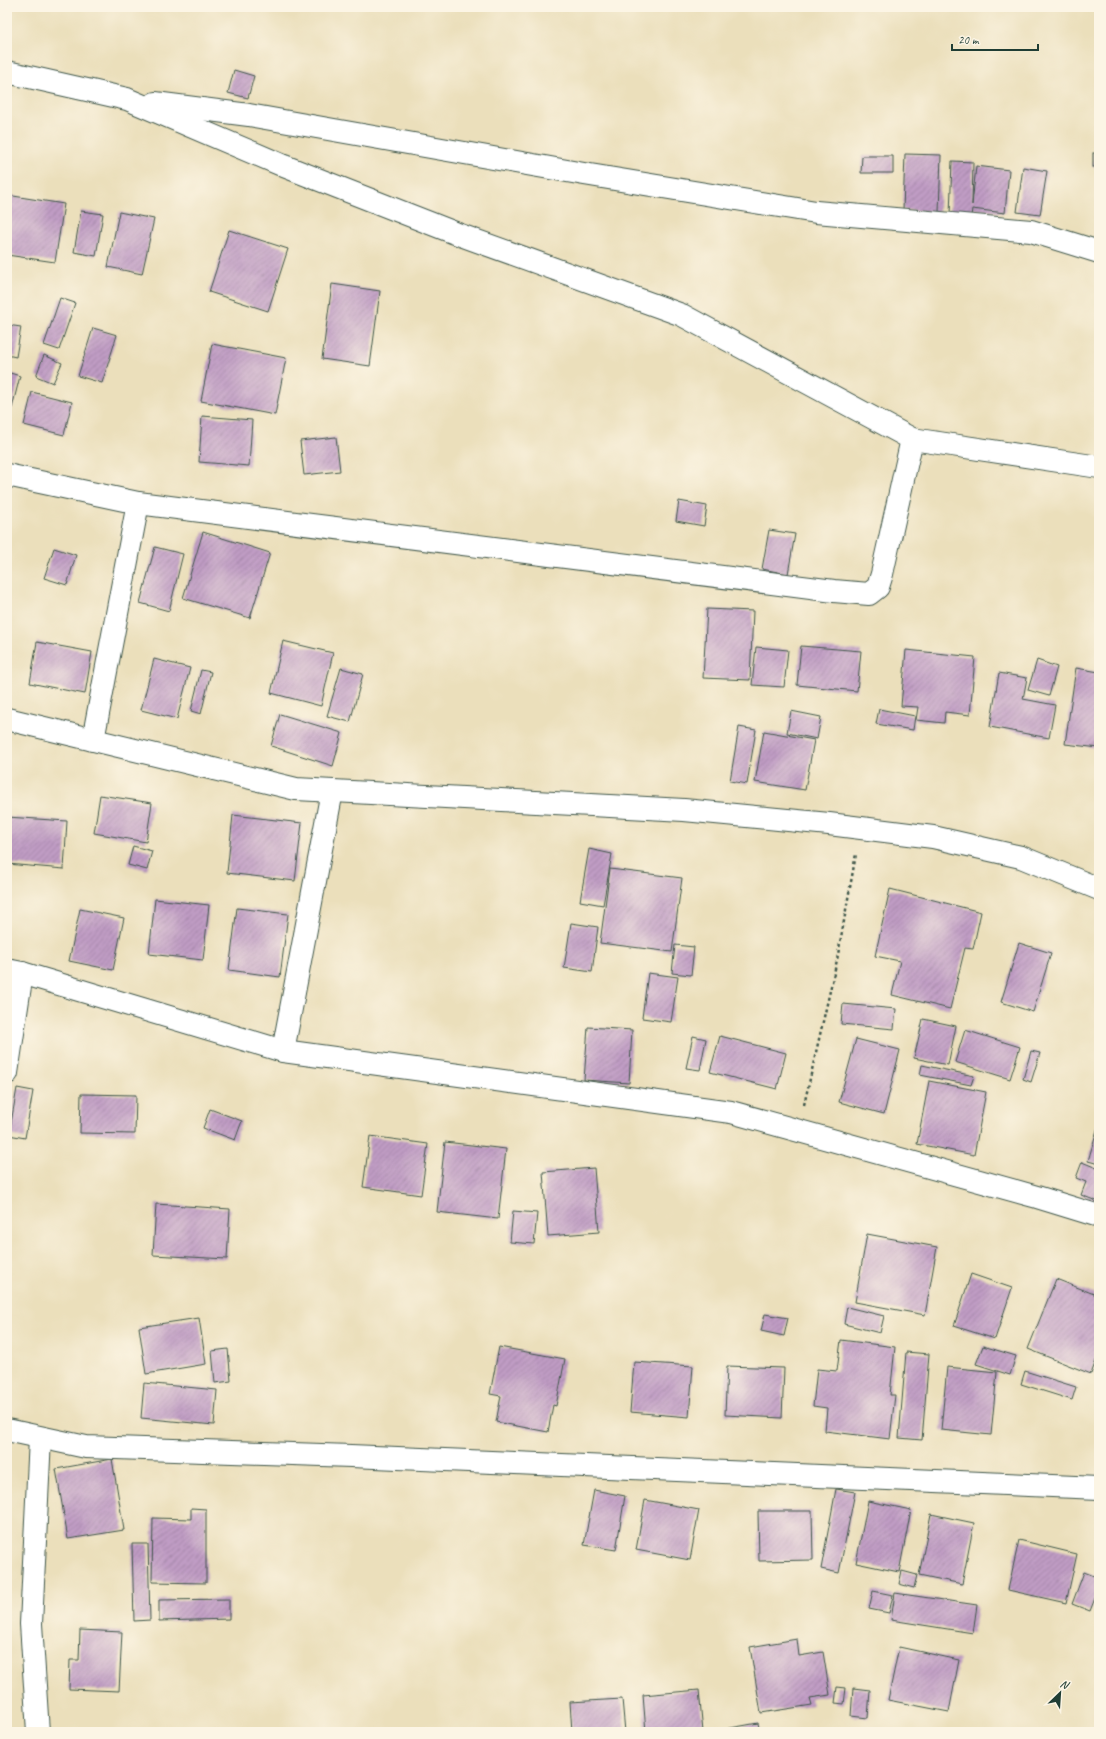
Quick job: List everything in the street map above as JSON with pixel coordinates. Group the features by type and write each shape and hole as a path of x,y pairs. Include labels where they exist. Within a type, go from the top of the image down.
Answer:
{"street":[{"path":"7,72 127,99 249,115 576,173 816,212 1031,231 1099,252"},
{"path":"127,99 284,166 455,233 682,315 912,439 1099,467"},
{"path":"7,475 138,503 834,591 869,594 878,587 882,574 912,439"},
{"path":"93,740 138,503"},
{"path":"7,719 296,789 684,810 933,837 1021,857 1099,889"},
{"path":"283,1051 332,791"},
{"path":"7,1073 15,972 283,1051 732,1112 1037,1197 1099,1216"},
{"path":"7,1430 86,1447 358,1456 1099,1488"},
{"path":"38,1732 32,1624 40,1438"}],"path":[{"path":"798,1130 837,960 860,828"}],"building":[{"path":"234,70 254,76 248,98 228,93"},
{"path":"1093,153 1099,153 1099,167 1093,167"},
{"path":"905,154 941,155 939,212 903,210"},
{"path":"862,156 893,156 893,173 861,173"},
{"path":"952,161 973,162 972,205 976,166 1009,170 1005,213 972,209 971,216 950,215"},
{"path":"1023,167 1047,171 1040,215 1017,212"},
{"path":"7,195 64,204 55,262 7,255"},
{"path":"81,211 103,214 96,256 74,252"},
{"path":"119,212 154,219 142,274 108,267"},
{"path":"229,230 288,249 268,311 209,292"},
{"path":"332,284 380,291 370,366 322,359"},
{"path":"60,298 75,303 59,350 44,345"},
{"path":"7,325 21,327 16,357 7,355"},
{"path":"93,328 117,335 102,383 78,376"},
{"path":"212,344 286,358 275,415 201,401"},
{"path":"44,355 62,363 53,383 36,376"},
{"path":"7,372 20,376 12,408 7,406"},
{"path":"32,392 72,402 64,435 24,425"},
{"path":"202,416 252,420 249,466 199,462"},
{"path":"336,437 340,471 304,475 300,441"},
{"path":"679,501 707,506 704,526 676,521"},
{"path":"769,530 795,534 788,574 762,569"},
{"path":"203,532 270,553 250,618 183,598"},
{"path":"155,547 183,554 169,611 140,603"},
{"path":"54,548 76,555 67,585 44,578"},
{"path":"707,609 753,611 750,680 703,678"},
{"path":"283,641 333,653 321,706 271,693"},
{"path":"37,642 92,652 85,694 30,683"},
{"path":"801,646 861,651 857,691 797,685"},
{"path":"756,647 788,650 784,687 752,685"},
{"path":"906,650 975,657 970,715 945,712 944,723 916,720 918,707 901,706"},
{"path":"154,659 190,668 177,719 141,710"},
{"path":"1037,660 1057,667 1049,696 1028,690"},
{"path":"341,668 363,674 350,722 327,716"},
{"path":"1076,668 1099,672 1099,748 1065,744"},
{"path":"201,670 211,672 201,714 191,711"},
{"path":"999,673 1027,678 1023,699 1055,705 1049,738 990,727"},
{"path":"879,709 915,716 913,730 876,724"},
{"path":"791,711 821,717 817,739 787,733"},
{"path":"280,714 342,733 333,766 271,746"},
{"path":"739,727 756,730 747,784 730,781"},
{"path":"764,731 814,740 805,790 755,782"},
{"path":"100,795 152,803 146,842 94,833"},
{"path":"233,815 302,823 295,881 227,873"},
{"path":"7,817 67,821 64,869 7,864"},
{"path":"133,846 152,851 147,870 128,865"},
{"path":"589,849 612,854 603,905 580,901"},
{"path":"610,869 682,878 672,952 600,943"},
{"path":"890,889 981,912 973,949 965,948 950,1009 892,995 900,961 875,956"},
{"path":"155,899 209,905 203,960 149,954"},
{"path":"237,908 288,914 280,977 229,970"},
{"path":"80,909 124,918 113,970 69,961"},
{"path":"571,923 598,927 592,972 564,968"},
{"path":"1019,943 1051,953 1033,1012 1001,1002"},
{"path":"675,945 694,947 691,975 672,973"},
{"path":"648,973 678,977 671,1022 642,1018"},
{"path":"843,1004 896,1009 894,1029 841,1024"},
{"path":"923,1019 956,1026 948,1065 914,1058"},
{"path":"588,1027 632,1030 629,1083 584,1080"},
{"path":"965,1030 1020,1047 1010,1079 955,1062"},
{"path":"693,1036 706,1039 700,1070 686,1068"},
{"path":"720,1036 786,1053 777,1089 710,1072"},
{"path":"856,1039 900,1050 884,1114 839,1102"},
{"path":"1031,1051 1040,1053 1031,1082 1023,1079"},
{"path":"922,1065 974,1076 971,1085 920,1075"},
{"path":"929,1081 986,1092 974,1155 917,1144"},
{"path":"17,1088 33,1091 25,1138 9,1135"},
{"path":"81,1094 136,1095 135,1134 80,1133"},
{"path":"210,1109 242,1121 235,1140 203,1128"},
{"path":"1099,1123 1099,1164 1088,1161"},
{"path":"370,1136 428,1144 421,1195 363,1187"},
{"path":"445,1142 506,1149 498,1219 437,1212"},
{"path":"1082,1162 1099,1169 1099,1202 1081,1195 1086,1182 1076,1178"},
{"path":"594,1168 599,1232 548,1236 543,1172"},
{"path":"156,1204 230,1209 227,1259 153,1255"},
{"path":"513,1211 537,1213 534,1244 510,1242"},
{"path":"867,1234 937,1247 925,1315 855,1302"},
{"path":"971,1274 1012,1288 995,1339 954,1326"},
{"path":"1056,1279 1099,1296 1099,1353 1091,1374 1028,1349"},
{"path":"847,1307 884,1316 880,1333 844,1324"},
{"path":"765,1314 788,1318 784,1336 761,1331"},
{"path":"199,1318 206,1364 146,1374 139,1327"},
{"path":"841,1340 895,1347 890,1395 895,1395 890,1439 825,1431 827,1408 813,1406 817,1369 837,1371"},
{"path":"983,1346 1016,1356 1010,1375 976,1364"},
{"path":"499,1347 565,1359 556,1406 553,1405 548,1432 496,1422 501,1396 490,1394"},
{"path":"228,1349 231,1381 215,1383 212,1351"},
{"path":"906,1352 929,1354 922,1440 899,1438"},
{"path":"634,1362 693,1366 689,1417 630,1412"},
{"path":"727,1366 784,1368 782,1418 725,1415"},
{"path":"947,1367 997,1372 991,1435 941,1430"},
{"path":"1025,1371 1076,1387 1072,1400 1021,1384"},
{"path":"144,1383 217,1390 214,1425 141,1418"},
{"path":"112,1459 124,1530 68,1539 56,1469"},
{"path":"836,1489 855,1492 839,1573 821,1569"},
{"path":"594,1490 625,1496 616,1550 584,1545"},
{"path":"645,1500 699,1510 690,1560 636,1550"},
{"path":"868,1501 911,1510 899,1572 856,1563"},
{"path":"191,1508 206,1509 206,1583 152,1582 153,1518 191,1519"},
{"path":"758,1511 812,1511 813,1560 759,1561"},
{"path":"931,1514 974,1523 962,1584 919,1575"},
{"path":"1019,1540 1077,1554 1066,1603 1008,1590"},
{"path":"132,1544 148,1544 150,1620 134,1621"},
{"path":"902,1571 917,1575 914,1588 899,1584"},
{"path":"1084,1572 1099,1578 1099,1588 1090,1611 1072,1604"},
{"path":"873,1591 893,1595 889,1613 869,1609"},
{"path":"895,1593 977,1605 973,1633 891,1620"},
{"path":"229,1599 229,1619 159,1621 159,1600"},
{"path":"80,1630 122,1632 119,1691 69,1689 70,1660 79,1660"},
{"path":"797,1639 799,1656 823,1652 830,1695 810,1698 812,1705 761,1713 750,1647"},
{"path":"899,1647 959,1660 949,1712 888,1700"},
{"path":"837,1687 846,1688 844,1704 835,1703"},
{"path":"853,1688 870,1690 868,1718 851,1716"},
{"path":"699,1690 703,1732 646,1732 643,1695"},
{"path":"622,1699 625,1732 572,1732 570,1702"},
{"path":"758,1723 760,1732 720,1732 719,1730"}]}
